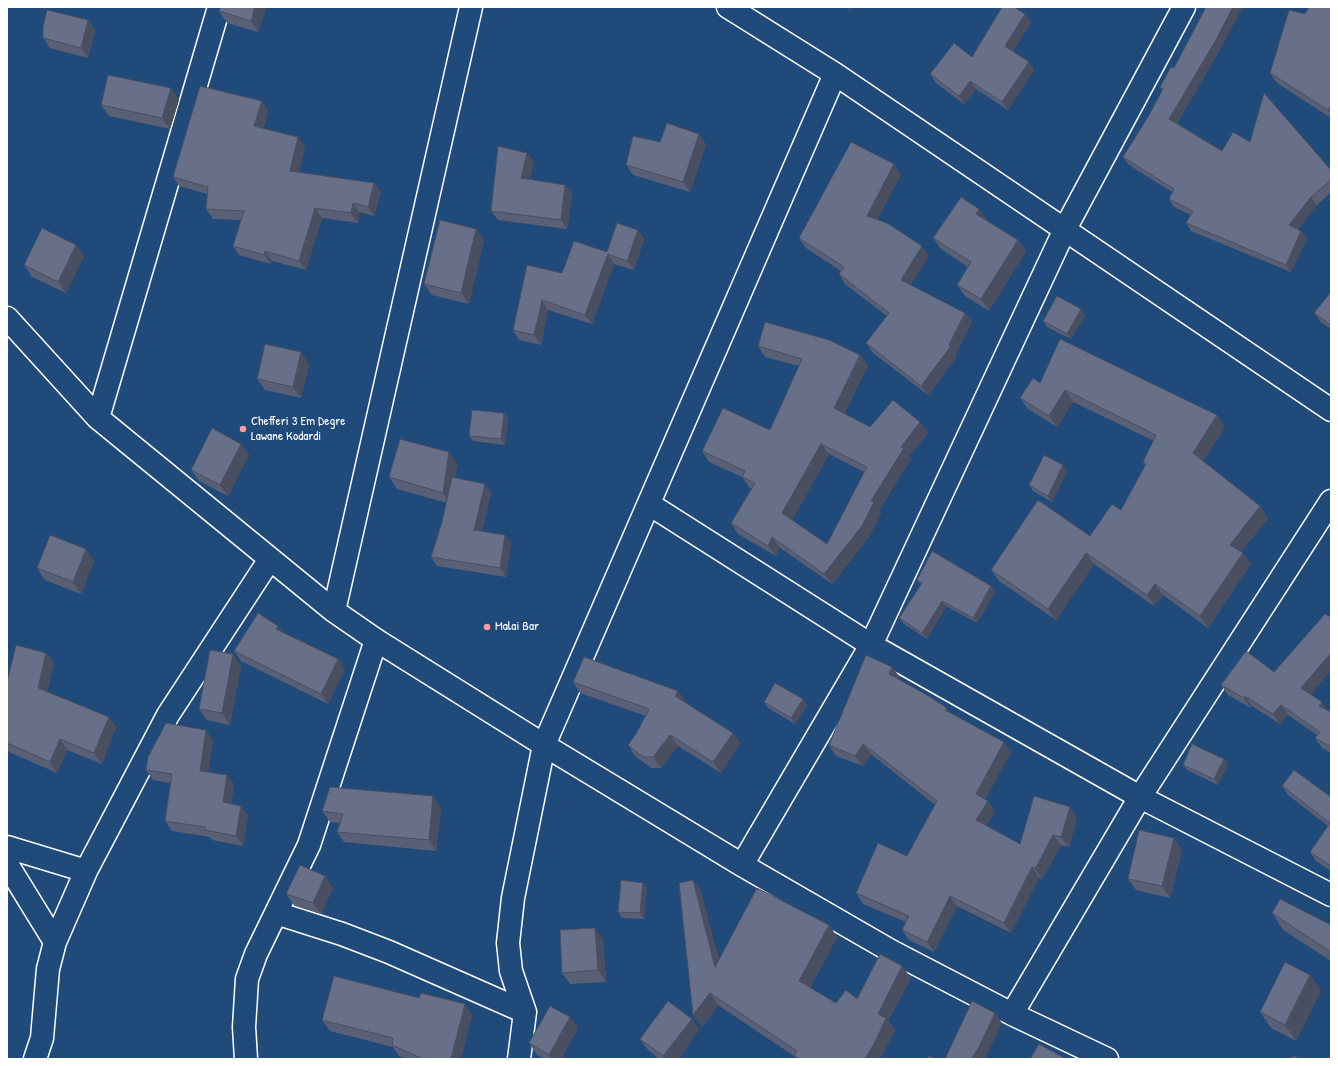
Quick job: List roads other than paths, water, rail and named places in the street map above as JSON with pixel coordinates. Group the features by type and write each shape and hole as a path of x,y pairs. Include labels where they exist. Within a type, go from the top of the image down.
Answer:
{"street":[{"path":"98,418 219,7"},
{"path":"334,611 471,7"},
{"path":"728,7 752,14 835,74 1331,410"},
{"path":"742,865 871,645 1065,230 1184,7"},
{"path":"519,1059 525,1012 511,971 508,943 513,898 544,745 835,74"},
{"path":"7,318 98,418 334,611 376,640 544,745 742,865 891,951 1012,1014 1107,1059"},
{"path":"1012,1014 1140,797 1331,501"},
{"path":"649,504 871,645 1140,797 1331,895"},
{"path":"35,1059 42,1038 48,969 56,942 86,871 168,716 270,558"},
{"path":"246,1059 244,1027 247,979 256,954 309,846 376,640"},
{"path":"7,847 86,871"},
{"path":"7,864 56,942"},
{"path":"276,913 342,934 389,952 525,1012"}],"place":[{"name":"Chefferi 3 Em Degre Lawane Kodardi","path":"243,429"},
{"name":"Malai Bar","path":"487,627"}]}
